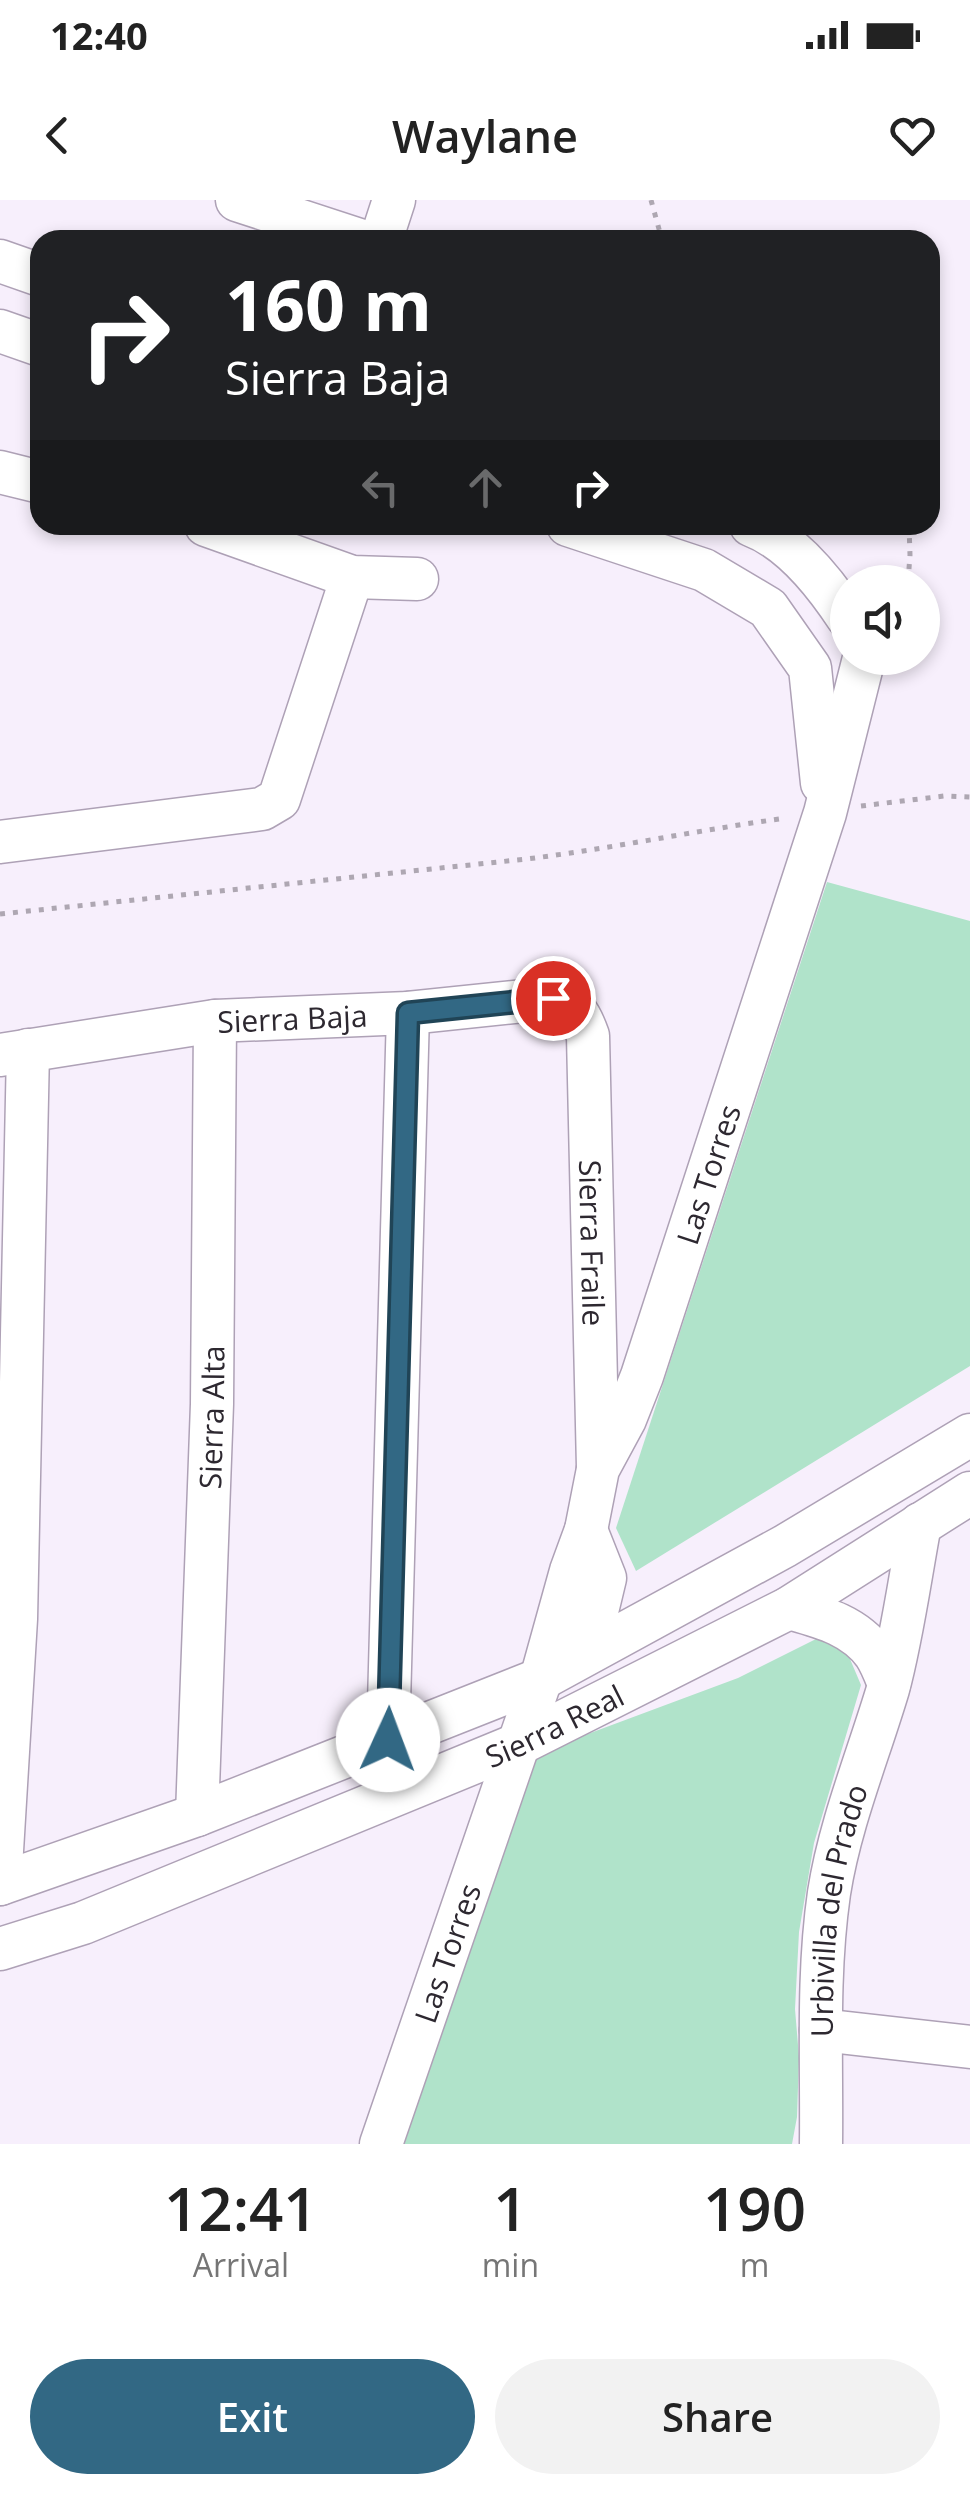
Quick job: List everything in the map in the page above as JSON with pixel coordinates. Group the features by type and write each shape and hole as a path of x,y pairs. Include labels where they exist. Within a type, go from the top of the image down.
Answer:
{"street":[{"path":"237,200 328,230"},
{"path":"384,230 394,200"},
{"path":"0,262 30,272"},
{"path":"0,331 30,342"},
{"path":"0,472 30,480"},
{"path":"234,535 352,577 417,579"},
{"path":"598,535 704,570 768,608 810,668 825,813"},
{"path":"773,535 830,591"},
{"path":"0,842 262,808 279,798 352,577"},
{"name":"Las Torres","path":"381,2144 540,1679 586,1530 598,1469 642,1376 825,813 860,675"},
{"name":"Sierra Baja","path":"14,1052 215,1022 408,1013 553,998 565,1001 581,1015"},
{"path":"388,1740 408,1013"},
{"name":"Sierra Fraile","path":"581,1015 588,1036 598,1469"},
{"name":"Sierra Alta","path":"197,1815 212,1404 215,1022"},
{"path":"0,1884 16,1619 14,1052"},
{"name":"Sierra Real","path":"0,1884 197,1815 540,1679 785,1546 970,1435"},
{"name":"Sierra Real","path":"0,1949 83,1923 519,1744 789,1608 970,1494"},
{"name":"Urbivilla del Prado","path":"821,2144 820,2002 830,1889 841,1839 889,1684 920,1524"},
{"path":"586,1530 605,1578 587,1653"},
{"path":"789,1608 842,1626 860,1638 875,1655 889,1684"},
{"path":"821,2030 970,2047"}],"path":[{"path":"650,200 659,230"},
{"path":"909,535 909,565"},
{"path":"0,914 527,859 855,806 944,796 970,797"}],"green space":[{"path":"827,882 970,921 970,1366 636,1571 616,1528"},
{"path":"816,1639 835,1641 850,1659 861,1685 814,1843 799,1932 795,2009 799,2057 792,2144 400,2144 534,1754 738,1678"}],"route":[{"path":"388,1740 408,1013 553,998"}]}
